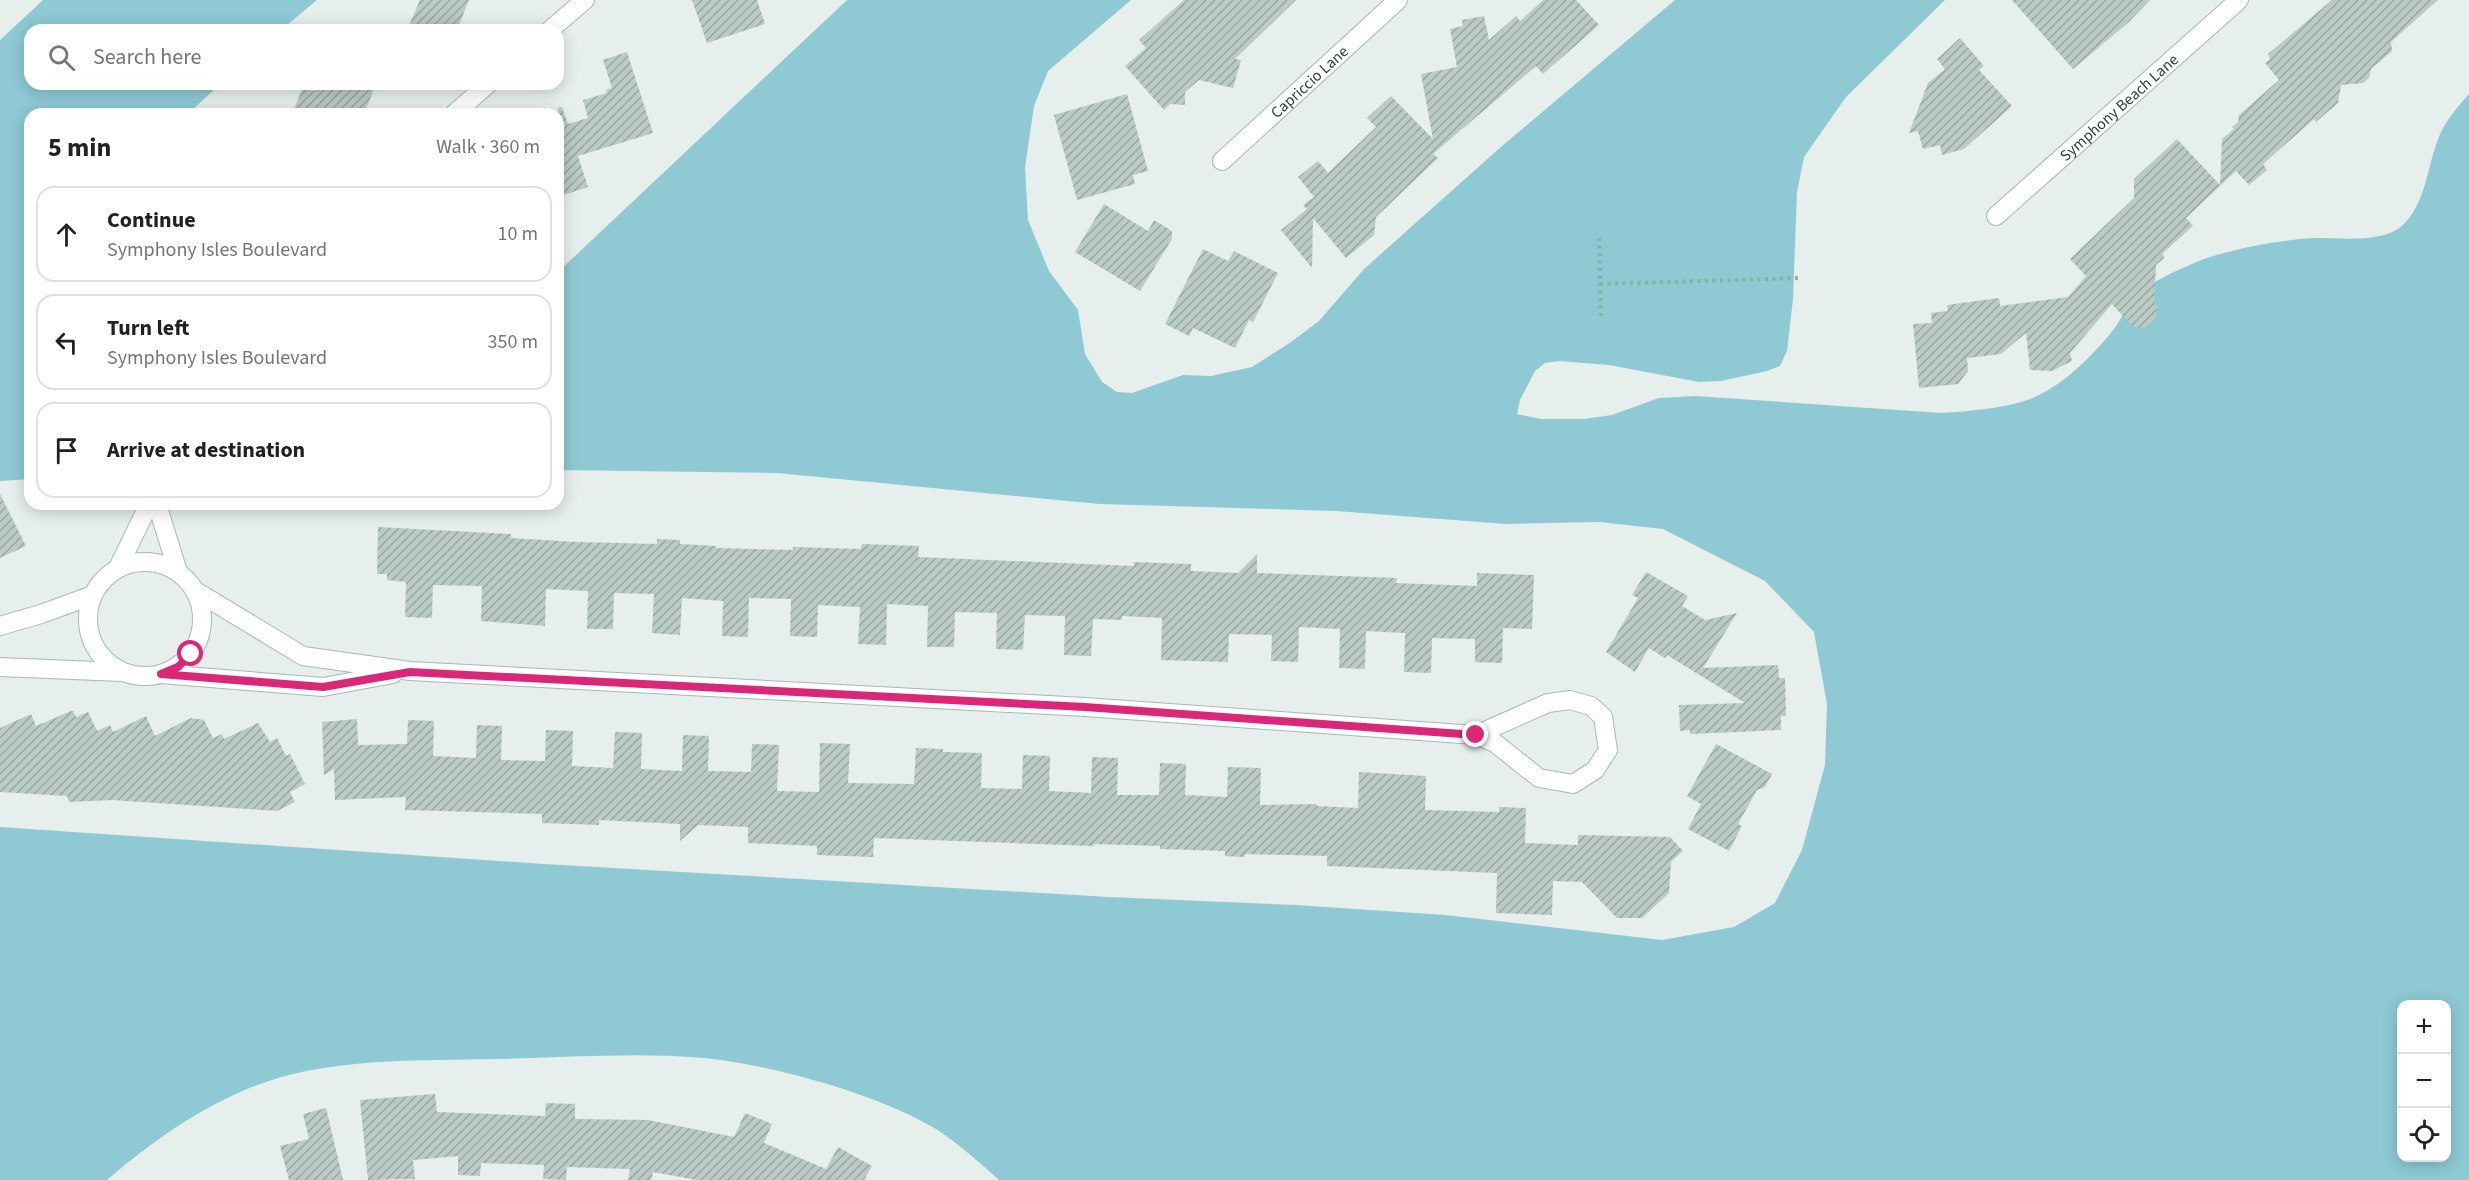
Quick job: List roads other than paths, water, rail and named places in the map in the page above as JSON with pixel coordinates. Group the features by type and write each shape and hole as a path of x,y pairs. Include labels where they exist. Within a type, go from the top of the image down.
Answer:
{"street":[{"path":"557,24 585,0"},
{"name":"Capriccio Lane","path":"1222,161 1398,0"},
{"name":"Symphony Beach Lane","path":"1996,216 2239,0"},
{"path":"461,108 481,90"},
{"path":"118,568 146,510"},
{"path":"159,510 178,572"},
{"path":"123,672 107,662 96,648 89,631 88,612 93,595 104,580 118,568 133,563 149,562 164,565 178,572 198,593 303,656 410,672 1085,707 1476,735 1495,743 1539,778 1573,784 1595,770 1608,750 1603,717 1591,706 1570,700 1548,703 1476,735"},
{"path":"161,674 178,667 191,654 200,638 203,619 198,593"},
{"path":"0,626 93,595"},
{"path":"0,667 123,672 148,676 161,674 323,687 410,672"}],"water":[{"path":"43,0 317,0 288,24 24,24 24,90 214,90 194,108 24,108 24,479 0,481 0,40"},
{"path":"847,0 1131,0 1048,71 1034,106 1025,167 1028,220 1049,271 1078,310 1085,354 1102,382 1117,392 1132,393 1183,375 1211,376 1252,367 1291,342 1319,321 1364,269 1502,146 1675,0 1945,0 1846,97 1804,157 1797,192 1793,299 1787,351 1780,366 1721,381 1699,382 1609,365 1559,361 1545,363 1535,371 1520,400 1517,414 1541,419 1584,419 1612,415 1659,398 1695,396 1941,413 1975,410 2030,399 2052,388 2093,353 2139,294 2164,277 2206,258 2249,247 2308,238 2373,237 2384,235 2402,226 2411,216 2422,193 2442,130 2454,111 2469,94 2469,1180 999,1180 936,1129 885,1104 854,1093 791,1074 730,1061 677,1056 624,1055 385,1062 304,1072 255,1086 209,1107 166,1134 107,1180 0,1180 0,827 544,864 1445,915 1662,940 1734,927 1775,903 1802,850 1825,765 1827,704 1814,632 1765,581 1663,529 1599,522 1506,524 1336,511 1100,504 777,473 564,470 564,266"}]}
